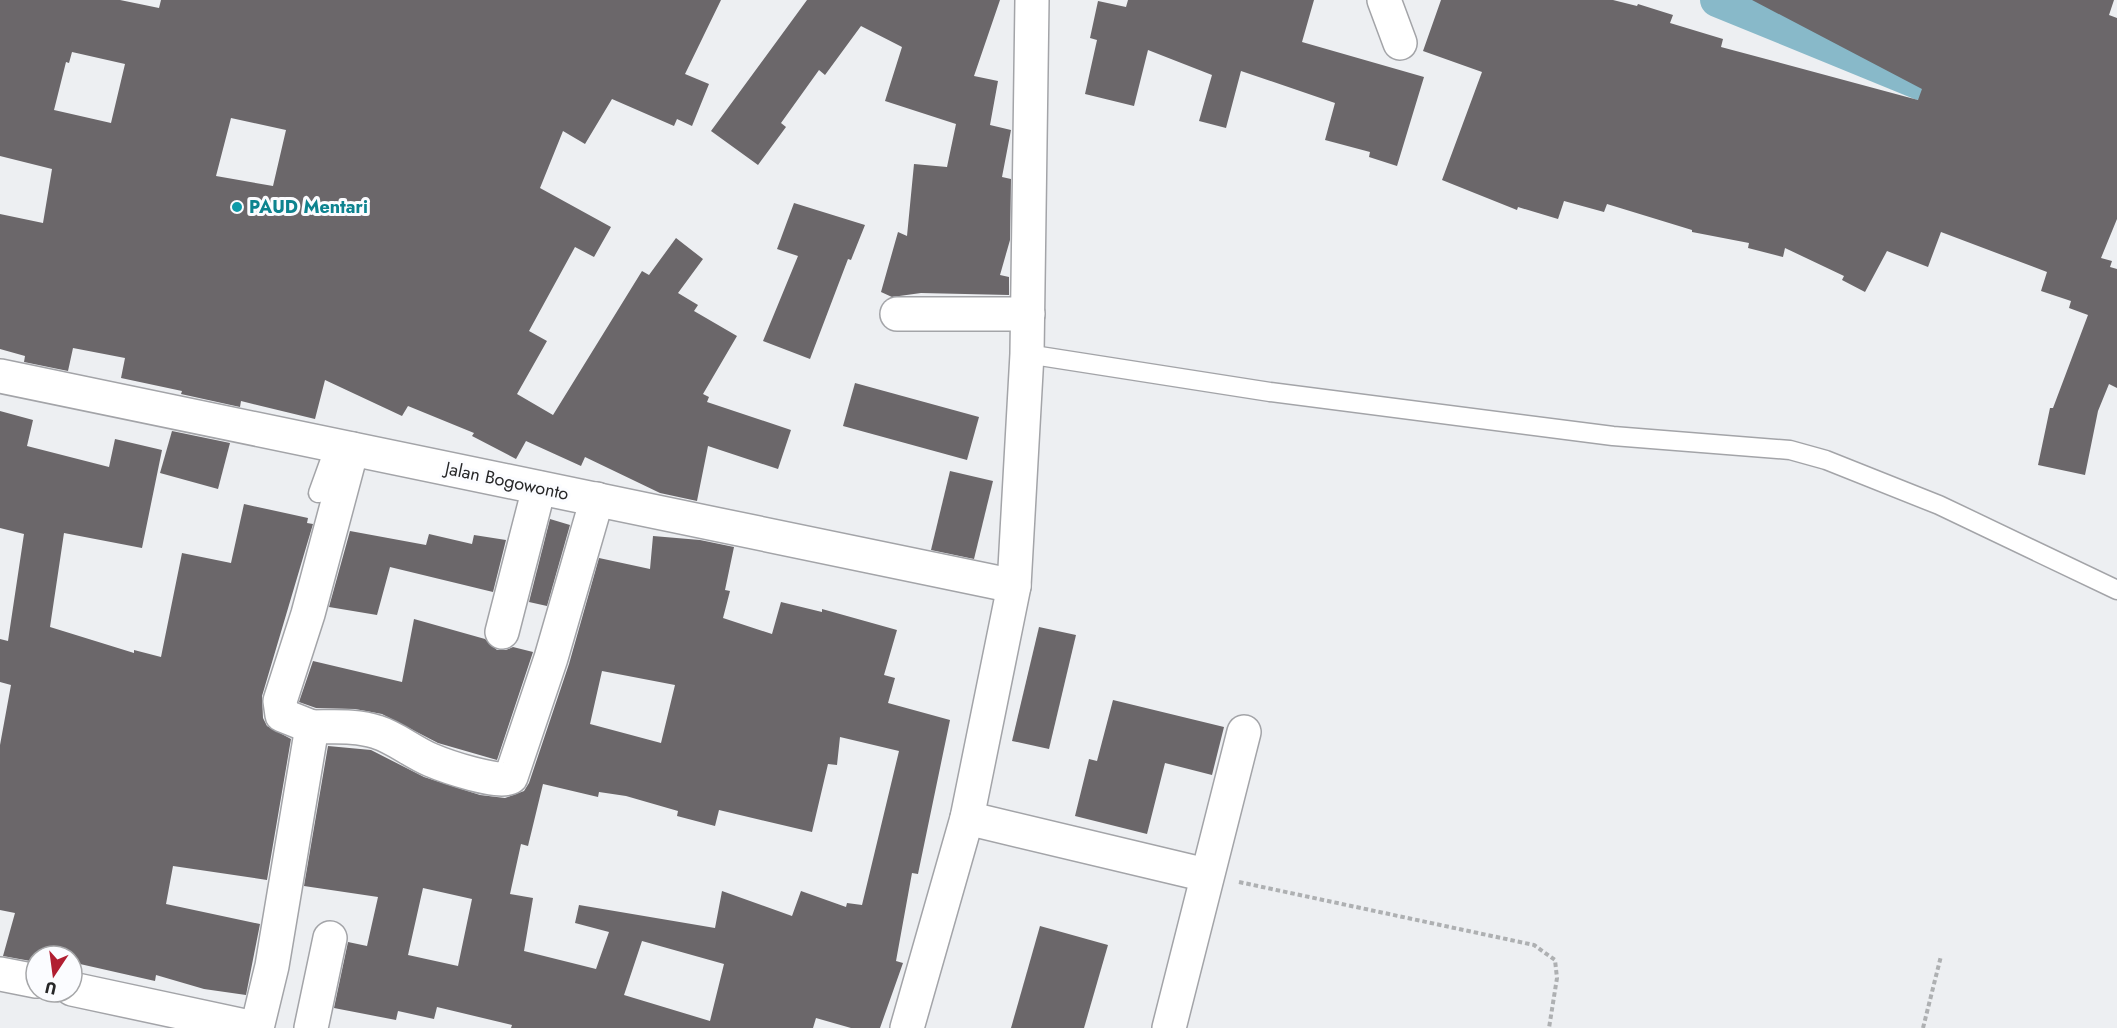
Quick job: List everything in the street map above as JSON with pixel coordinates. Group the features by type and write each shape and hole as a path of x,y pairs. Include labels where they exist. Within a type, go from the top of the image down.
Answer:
{"street":[{"path":"907,1028 967,818 1014,586 1027,354 1032,0"},
{"path":"1384,0 1400,43"},
{"path":"897,314 1028,314"},
{"name":"Jalan Bogowonto","path":"0,376 1014,586"},
{"path":"343,447 308,614 280,701 282,715 312,727 365,729 378,732 432,760 496,779 507,780 511,777 551,658 597,500"},
{"path":"502,632 539,488"},
{"path":"84,992 242,1027 276,944 312,727"},
{"path":"1169,1028 1244,732"},
{"path":"967,818 1206,875"},
{"path":"311,1028 330,938"},
{"path":"0,974 24,979"}],"lane":[{"path":"1027,354 1270,392 1579,431 1790,450 1826,460 1939,505 2117,590"},
{"path":"318,493 343,447"}],"path":[{"path":"1206,875 1534,945 1555,960 1557,978 1549,1028"},
{"path":"1923,1028 1941,956"}],"building":[{"path":"0,0 120,0 159,8 161,0 721,0 685,74 709,84 692,126 677,119 674,126 612,99 585,144 563,131 540,188 611,227 594,257 575,247 529,331 547,341 517,394 553,415 642,271 649,275 676,238 703,259 678,293 698,305 694,311 737,336 703,394 709,397 707,402 791,430 778,469 708,446 697,501 660,493 585,457 581,466 526,441 516,459 472,436 474,433 408,406 402,416 325,380 315,419 241,401 240,407 181,394 182,391 121,378 125,358 73,348 68,371 24,362 25,356 0,349 0,214 43,223 52,169 0,156","holes":["72,52 125,64 111,123 54,110 66,62 69,63","231,118 286,130 273,186 216,176"]},
{"path":"807,0 1000,0 974,76 998,81 990,125 1011,130 1002,177 1011,179 1010,240 1000,275 1009,277 1009,295 921,293 892,297 881,292 898,232 907,236 914,164 947,167 956,124 885,101 902,47 861,26 825,75 819,70 781,123 786,127 758,165 711,131"},
{"path":"1128,0 1314,0 1302,42 1424,77 1397,166 1369,157 1370,152 1325,140 1335,103 1241,71 1226,128 1199,121 1212,75 1148,50 1134,106 1085,94 1097,40 1090,38 1098,1 1126,7"},
{"path":"1441,0 1613,0 1637,6 1638,4 1673,15 1670,23 1723,39 1721,47 1918,100 1922,89 1752,0 2114,0 2109,15 2117,18 2117,219 2101,258 2112,261 2110,267 2117,269 2117,388 2109,384 2098,411 2085,475 2038,465 2050,408 2053,408 2088,315 2069,308 2071,301 2041,291 2047,272 1941,232 1928,267 1887,251 1865,292 1842,280 1844,276 1785,248 1783,257 1748,248 1749,243 1692,232 1692,230 1607,204 1604,212 1564,201 1558,219 1518,207 1517,210 1442,180 1482,72 1423,51"},
{"path":"794,203 865,225 851,260 848,259 810,359 763,341 798,256 777,249"},
{"path":"855,383 979,417 967,460 843,426"},
{"path":"0,411 33,420 27,446 109,467 115,439 162,450 142,548 64,533 50,627 134,653 134,650 161,657 182,553 231,563 244,504 308,518 307,523 313,524 262,696 263,718 267,726 291,739 267,880 173,866 166,904 260,924 246,995 204,989 156,975 155,981 84,965 84,944 24,944 24,960 3,956 15,913 0,910 0,745 11,685 0,682 0,639 8,641 24,534 0,528"},
{"path":"172,431 230,443 218,489 160,473"},
{"path":"950,471 993,481 974,559 931,550"},
{"path":"550,519 570,525 547,606 529,602"},
{"path":"350,531 426,545 429,534 472,544 474,535 506,540 493,592 390,567 377,615 329,607"},
{"path":"653,536 700,540 734,547 725,590 730,591 723,618 772,634 781,602 822,612 822,609 897,630 884,675 895,678 888,703 950,720 918,874 912,873 896,961 903,963 880,1028 851,1028 816,1018 813,1028 511,1028 512,1025 437,1007 434,1019 398,1011 396,1020 334,1008 348,942 367,946 378,897 304,886 328,746 371,750 424,777 480,795 505,798 524,791 529,783 569,664 599,558 650,569","holes":["602,671 675,685 661,743 590,724","840,737 899,751 862,905 847,903 846,907 801,891 792,916 722,891 715,928 579,905 575,923 609,932 596,969 524,951 533,898 510,894 521,844 528,846 543,784 598,797 599,792 626,796 678,811 677,816 715,826 719,810 812,832 828,764 837,765","423,888 472,899 458,966 408,955","642,941 724,964 710,1021 624,995"]},
{"path":"414,619 485,639 497,650 513,647 533,652 497,760 438,743 382,714 355,709 316,708 299,702 313,661 402,682"},
{"path":"1039,627 1076,635 1049,749 1012,741"},
{"path":"1113,700 1224,727 1212,775 1165,763 1147,834 1075,816 1089,759 1097,761"},
{"path":"1040,926 1108,945 1084,1028 1011,1028"}],"waterway":[{"path":"1717,0 1920,83"}],"place":[{"name":"PAUD Mentari","path":"237,207"}]}
